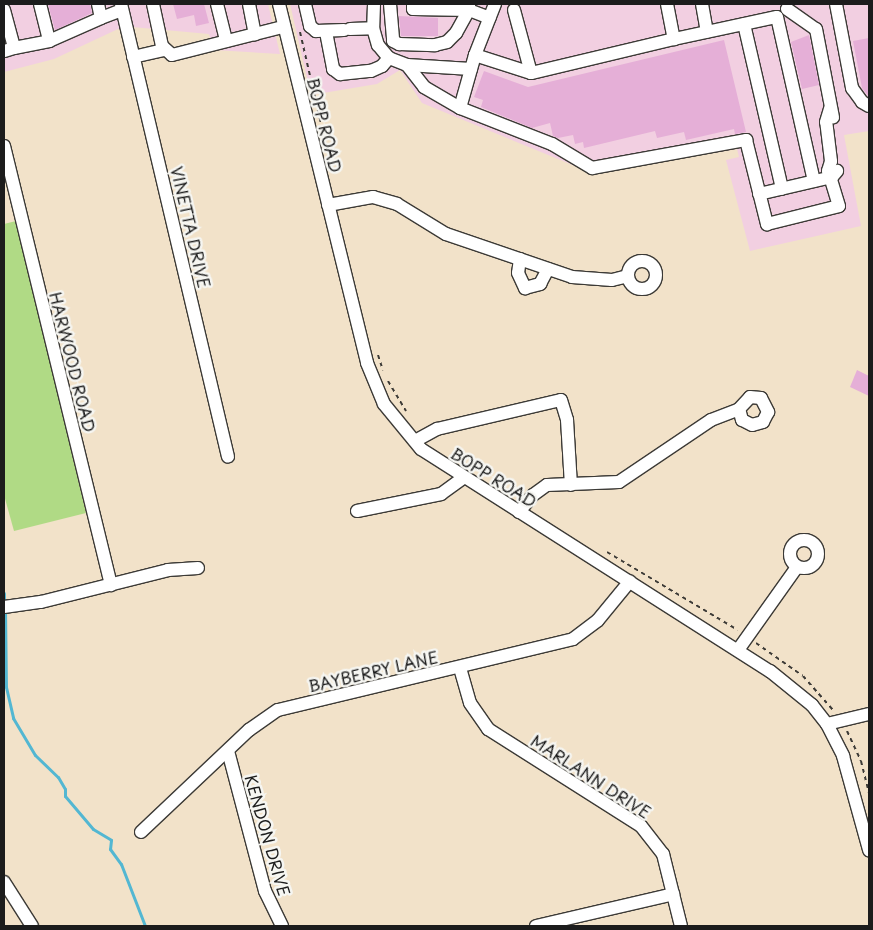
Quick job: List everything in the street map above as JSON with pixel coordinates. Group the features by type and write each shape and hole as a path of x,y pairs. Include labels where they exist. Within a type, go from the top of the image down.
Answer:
{"street":[{"path":"40,4 49,41"},
{"path":"98,4 102,18"},
{"path":"152,4 164,50 172,55 283,27"},
{"path":"217,4 226,41"},
{"path":"249,4 255,34"},
{"name":"BOPP ROAD","path":"279,4 283,27 368,363 384,404 415,441 463,478 630,581 738,650 793,688 827,724 852,779 869,850"},
{"path":"305,4 310,26 326,32 373,28"},
{"path":"374,4 373,28 378,45 389,58 407,65 471,69"},
{"path":"390,4 390,34 399,44 435,45 447,42 456,33 469,7"},
{"path":"413,4 413,8 469,7 490,18"},
{"path":"460,108 471,69 494,4"},
{"path":"501,4 517,7 531,73"},
{"path":"667,4 674,39"},
{"path":"702,4 707,32"},
{"path":"836,4 852,88 862,102 869,106"},
{"path":"4,10 9,50 49,41 102,18 121,7"},
{"name":"VINETTA DRIVE","path":"121,7 228,457"},
{"path":"476,55 531,73 744,24 785,10"},
{"path":"759,194 832,177 837,173 838,161 830,109 830,90 816,29 785,10"},
{"path":"785,10 814,181"},
{"path":"744,24 782,188"},
{"path":"326,32 333,70 340,74 371,72 389,58"},
{"path":"133,57 164,50"},
{"path":"407,65 424,87 460,108 552,144 592,168 746,140 767,224 839,206 832,177"},
{"name":"HARWOOD ROAD","path":"4,146 110,585"},
{"path":"328,205 373,197 397,204 446,234 572,277 612,280 628,276"},
{"path":"520,259 518,274 525,288 540,284 548,269"},
{"path":"415,441 438,429 561,400 567,420 570,485"},
{"path":"519,512 533,495 547,485 619,482 711,420 739,409"},
{"path":"357,511 441,494 463,478"},
{"path":"738,650 797,567"},
{"path":"10,607 168,570 198,568"},
{"name":"BAYBERRY LANE","path":"141,832 249,730 278,710 561,643 581,635 598,620 630,581"},
{"name":"MARLANN DRIVE","path":"460,668 470,702 488,729 641,826 663,854 681,926"},
{"path":"827,724 869,714"},
{"name":"KENDON DRIVE","path":"228,751 265,891 282,926"},
{"path":"4,882 32,926"},
{"path":"536,926 673,894"}],"path":[{"path":"299,30 323,130"},
{"path":"375,350 383,371"},
{"path":"387,379 409,415"},
{"path":"606,552 748,637 803,676 841,721 861,761 869,794"}],"shaded area":[{"path":"4,4 268,4 280,54 214,50 209,34 132,27 118,29 54,59 4,72"},
{"path":"290,4 869,4 869,131 844,135 861,226 750,251 726,160 739,157 737,149 592,173 422,103 400,70 377,84 311,95"}],"green space":[{"path":"16,221 86,513 14,531 4,495 4,224"}],"building":[{"path":"48,4 90,4 92,13 55,30"},
{"path":"173,4 204,4 209,23 196,26 194,15 177,19"},
{"path":"399,16 438,18 438,36 401,36"},
{"path":"809,35 819,85 802,89 791,42"},
{"path":"869,38 869,97 862,88 853,41"},
{"path":"724,40 746,132 735,134 734,129 686,140 684,132 657,138 655,131 584,148 583,142 575,144 573,135 558,138 553,136 550,123 532,128 481,107 483,100 474,97 484,71 528,87"},
{"path":"857,370 869,376 869,396 850,387"}],"waterway":[{"path":"4,593 4,603"},
{"path":"5,609 6,687 13,718 35,755 58,777 65,789 65,796 93,829 111,840 110,849 121,864 145,926"}]}
